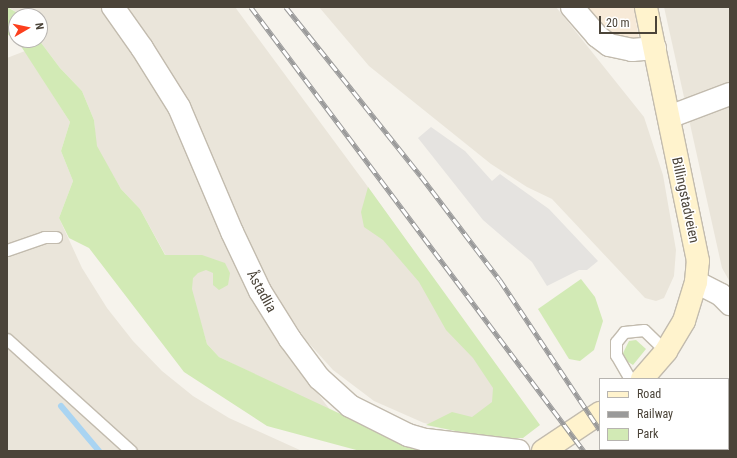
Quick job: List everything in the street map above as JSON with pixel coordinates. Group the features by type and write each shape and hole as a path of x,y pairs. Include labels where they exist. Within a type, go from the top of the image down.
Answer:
{"main road":[{"name":"Billingstadveien","path":"643,378 666,351 684,321 696,282 698,261 694,232 646,7"},
{"path":"543,451 599,414"}],"street":[{"name":"Åstadlia","path":"113,7 142,48 179,107 232,232 260,291 290,339 319,378 350,406 408,435 426,440 518,451"},
{"path":"572,7 597,36 609,45 632,50 655,48"},
{"path":"669,117 730,94"},
{"path":"696,282 720,295 730,304"}],"lane":[{"path":"7,250 44,237 56,237"},
{"path":"629,378 616,355 616,342 624,332 644,330 666,351"},
{"path":"7,339 131,451"}],"shaded area":[{"path":"8,7 104,7 183,134 300,370 331,411 219,357 207,344 198,314 140,209 121,189 96,146 94,120 82,91 60,68 45,48 48,48 48,8"},
{"path":"128,7 235,7 368,187 527,410 445,428 424,423 374,401 333,370 306,340 266,281 170,72"},
{"path":"319,7 556,7 644,117 663,175 676,250 674,276 664,298 656,301 645,298 552,199 527,187 491,164 369,66"},
{"path":"583,7 634,7 639,40 614,36"},
{"path":"664,7 730,7 730,282 722,268"},
{"path":"25,51 70,122 61,151 73,181 59,218 82,268 107,308 133,341 162,371 193,396 229,418 302,451 7,451 7,58"},
{"path":"431,127 465,151 492,181 500,174 549,209 598,261 587,270 579,270 547,286 532,262 483,220 418,138"}],"green space":[{"path":"7,7 9,8 8,35"},
{"path":"22,48 45,48 60,68 82,91 94,120 97,146 121,189 140,209 165,255 202,255 225,263 230,273 228,285 219,290 213,285 213,273 206,270 198,273 193,278 192,289 207,344 219,357 392,438 448,451 360,451 267,426 184,372 89,248 69,238 59,218 73,181 61,151 70,122"},
{"path":"368,187 540,425 523,438 490,438 426,425 452,412 472,417 492,402 493,388 473,358 446,330 419,282 383,240 364,227 361,212"},
{"path":"581,279 595,297 603,321 594,350 580,361 569,359 538,309"},
{"path":"636,340 646,349 633,365 625,360 623,353 629,341"},
{"path":"730,423 730,451 699,451 729,450"}],"waterway":[{"path":"61,406 99,451"}],"railway":[{"path":"251,7 584,451"},
{"path":"286,7 421,176 500,280 599,428"}]}
